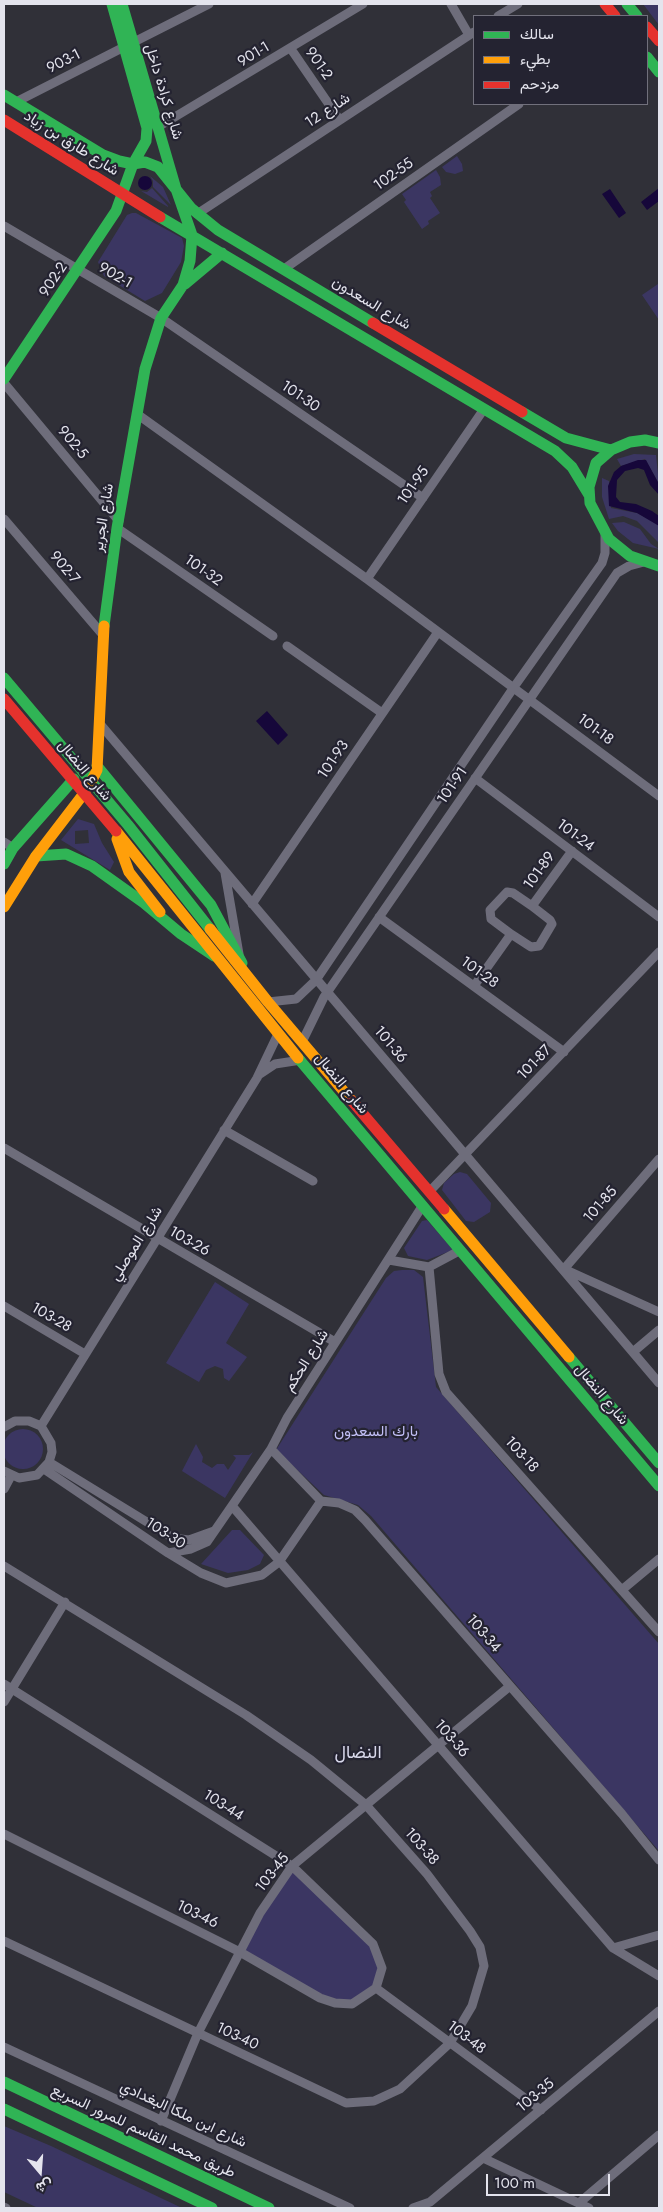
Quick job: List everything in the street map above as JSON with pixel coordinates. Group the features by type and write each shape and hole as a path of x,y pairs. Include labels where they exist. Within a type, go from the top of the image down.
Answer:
{"main road":[{"name":"شارع كرادة داخل","path":"112,4 158,128 176,189"},
{"name":"شارع كرادة داخل","path":"122,4 128,45 148,134 132,164 122,194"},
{"path":"605,4 614,15"},
{"path":"627,4 636,15"},
{"path":"648,28 659,41"},
{"path":"648,58 659,72"},
{"name":"شارع طارق بن زياد","path":"4,95 103,155 132,164"},
{"name":"شارع طارق بن زياد","path":"4,120 122,194"},
{"name":"شارع السعدون","path":"132,164 145,162 158,167 197,214 218,230 566,438 611,450"},
{"name":"شارع الجرير","path":"176,189 192,235 190,261 183,285"},
{"path":"122,194 555,451 572,467 589,495 596,518 605,532 622,551 644,562 659,566"},
{"name":"902-2","path":"4,379 79,270 116,211 122,194"},
{"name":"شارع الجرير","path":"88,787 97,766 103,634 118,524 144,368 161,318 183,285 222,253"},
{"path":"589,495 590,479 596,463 611,450 633,441 645,440 659,443"},
{"name":"شارع النضال","path":"4,678 84,773 88,787 115,832 214,956 423,1205 459,1251 659,1486"},
{"name":"شارع النضال","path":"4,699 74,780 88,787 152,857 268,1002 659,1463"},
{"path":"4,864 8,845 74,780 97,766 212,904 240,954 245,972"},
{"path":"4,907 36,856 88,787"},
{"path":"115,832 130,872 167,920 181,934 214,956"},
{"path":"152,857 164,847"},
{"path":"36,856 66,854 92,866 167,920"},
{"name":"طريق محمد القاسم للمرور السريع","path":"4,2082 269,2208"},
{"path":"4,2109 212,2208"}],"street":[{"name":"903-1","path":"16,102 209,4"},
{"name":"901-1","path":"158,128 363,4"},
{"path":"451,4 472,33"},
{"path":"500,15 518,4"},
{"name":"شارع 12","path":"197,214 472,33"},
{"name":"901-2","path":"291,49 339,119"},
{"name":"102-55","path":"284,269 519,105"},
{"name":"902-1","path":"4,226 161,318"},
{"name":"101-30","path":"161,318 423,498"},
{"name":"902-5","path":"4,383 118,524"},
{"name":"101-95","path":"366,579 484,409"},
{"name":"101-18","path":"137,414 514,687 659,796"},
{"name":"902-7","path":"4,519 103,634"},
{"name":"101-32","path":"118,524 273,636"},
{"name":"101-91","path":"268,1002 296,999 316,980 514,687 602,564 605,553 605,532"},
{"name":"101-91","path":"302,1042 311,1019 327,992 617,573 629,566 644,562"},
{"name":"101-93","path":"252,904 438,632"},
{"path":"287,646 382,713"},
{"name":"101-36","path":"100,724 659,1383"},
{"name":"101-24","path":"474,778 659,917"},
{"name":"101-89","path":"511,934 491,919 490,910 507,892 513,893 532,906 572,851"},
{"path":"225,871 240,954"},
{"path":"474,986 511,934 531,948 539,946 552,924 550,920 532,906"},
{"name":"101-28","path":"378,917 564,1052"},
{"name":"101-87","path":"429,1192 659,952"},
{"name":"شارع الموصلي","path":"41,1426 257,1078 278,1034"},
{"name":"شارع الموصلي","path":"257,1078 275,1064 301,1060"},
{"path":"224,1130 313,1181"},
{"name":"103-26","path":"4,1148 334,1342"},
{"name":"101-85","path":"564,1269 659,1159"},
{"name":"شارع الحكم","path":"168,1553 191,1549 207,1542 233,1507 271,1449 287,1418 334,1342 423,1205"},
{"path":"389,1260 429,1267 459,1251"},
{"name":"103-18","path":"429,1267 439,1374 446,1392 623,1589 659,1632"},
{"path":"564,1269 659,1312"},
{"name":"103-28","path":"4,1306 85,1354"},
{"path":"633,1352 659,1330"},
{"path":"4,1427 15,1421 29,1421 41,1426 51,1443 46,1466 28,1478 7,1474 4,1489"},
{"path":"271,1449 321,1501 279,1562"},
{"name":"103-30","path":"46,1466 173,1538 189,1540 215,1531"},
{"name":"103-30","path":"46,1466 168,1553 202,1573 226,1583 262,1574 279,1562"},
{"name":"103-34","path":"321,1501 338,1503 355,1510 366,1520 622,1814 659,1860"},
{"name":"103-36","path":"233,1507 613,1948 659,1976"},
{"path":"623,1589 659,1559"},
{"name":"103-38","path":"4,1566 246,1715 311,1760 366,1805 427,1874 480,1947 484,1966 472,2006 450,2043"},
{"path":"4,1702 8,1686 65,1602"},
{"name":"103-44","path":"8,1686 292,1866 374,1944 382,1968 376,1988"},
{"name":"103-45","path":"161,2121 198,2033 260,1913 292,1866 437,1744 510,1686"},
{"name":"103-46","path":"4,1834 240,1952 320,1998 335,2003 352,2004 376,1988"},
{"path":"613,1948 659,1935"},
{"name":"103-40","path":"4,1941 346,2103 374,2101 400,2089 450,2043"},
{"name":"103-48","path":"376,1988 540,2110"},
{"name":"103-35","path":"413,2208 428,2205 659,2011"},
{"name":"شارع ابن ملكا البغدادي","path":"4,2047 350,2208"},
{"path":"579,2203 659,2135"},
{"path":"483,2158 589,2208"}],"green space":[{"path":"643,4 659,4 659,25"},
{"path":"457,156 462,164 463,171 455,174 446,172 442,167"},
{"path":"436,170 440,177 441,185 430,192 432,196 430,198 440,213 428,221 429,224 422,229 404,202 406,200 402,194"},
{"path":"150,176 163,187 171,205 153,187 153,181"},
{"path":"152,188 168,207 141,191 147,192"},
{"path":"136,213 182,238 184,246 181,262 162,293 145,301 104,276 98,262 127,215"},
{"path":"659,285 659,320 642,295"},
{"path":"634,454 656,455 659,484 645,459 621,466 617,459"},
{"path":"602,478 609,481 611,508 637,513 656,523 659,526 659,543 637,521 623,516 609,519 602,497"},
{"path":"624,522 640,529 651,544 659,549 633,543 618,531 612,523"},
{"path":"78,819 94,824 102,843 114,862 110,870 61,840","holes":["88,830 89,843 75,844 75,831"]},
{"path":"460,1172 467,1174 491,1203 490,1212 474,1222 466,1221 442,1190 444,1183 454,1174"},
{"path":"427,1220 453,1250 427,1260 408,1256 404,1248 422,1221"},
{"name":"بارك السعدون","path":"414,1270 423,1277 436,1387 659,1644 659,1851 371,1516 358,1505 324,1495 276,1450 386,1278 394,1271"},
{"path":"215,1282 249,1304 226,1343 247,1357 229,1381 224,1378 223,1369 215,1366 206,1370 199,1382 166,1363"},
{"path":"23,1429 34,1432 40,1438 43,1449 40,1460 34,1466 23,1469 12,1466 6,1460 3,1449 6,1438 12,1432"},
{"path":"196,1444 203,1457 202,1462 212,1468 217,1464 224,1464 228,1470 236,1458 233,1455 249,1455 253,1452 225,1498 182,1471"},
{"path":"232,1530 240,1530 264,1555 260,1564 248,1570 228,1573 201,1564"},
{"path":"292,1866 373,1944 382,1968 376,1988 352,2004 335,2003 240,1952"},
{"path":"4,2126 51,2146 182,2208 38,2208 4,2192"}],"shaded area":[{"path":"145,176 150,178 152,183 150,188 145,190 140,188 138,183 140,178"},
{"path":"659,188 659,201 647,210 641,202"},
{"path":"610,189 626,213 619,218 602,194"},
{"path":"638,460 646,460 659,484 659,495 650,485 644,470 638,468 625,471 617,480 616,497 620,502 636,504 652,511 659,516 659,526 637,513 609,506 608,486 614,472 621,466"},
{"path":"267,711 288,735 278,745 256,721"}],"traffic: fast":[{"path":"4,379 116,211 133,164 146,141 147,128 112,4"},
{"path":"104,626 117,528 145,369 161,318 183,285 190,261 192,235 176,189 122,4"},
{"path":"627,4 636,15"},
{"path":"648,58 659,72"},
{"path":"4,95 103,155 119,161 133,164 145,162 158,167 191,208 218,230 373,323"},
{"path":"160,217 555,451 572,467 589,495"},
{"path":"185,284 222,253"},
{"path":"522,412 566,438 611,450"},
{"path":"659,443 645,440 630,442 611,450 596,463 589,487 590,503 609,539 630,556 659,566"},
{"path":"4,678 128,825 210,929"},
{"path":"97,766 211,905 242,963"},
{"path":"4,864 13,848 74,779"},
{"path":"36,856 66,854 92,866 144,903 181,934 214,956"},
{"path":"298,1058 659,1486"},
{"path":"569,1357 659,1463"},
{"path":"4,2082 269,2208"},
{"path":"4,2109 212,2208"}],"traffic: slow":[{"path":"89,786 97,770 104,626"},
{"path":"4,907 36,856 85,792"},
{"path":"116,831 298,1058"},
{"path":"117,839 129,872 160,912"},
{"path":"210,929 268,1002 352,1101"},
{"path":"444,1209 569,1357"}],"traffic: jam":[{"path":"605,4 614,15"},
{"path":"648,28 659,41"},
{"path":"4,120 160,217"},
{"path":"373,323 522,412"},
{"path":"4,699 116,831"},
{"path":"352,1101 444,1209"}],"district":[{"name":"النضال","path":"358,1754"}]}
